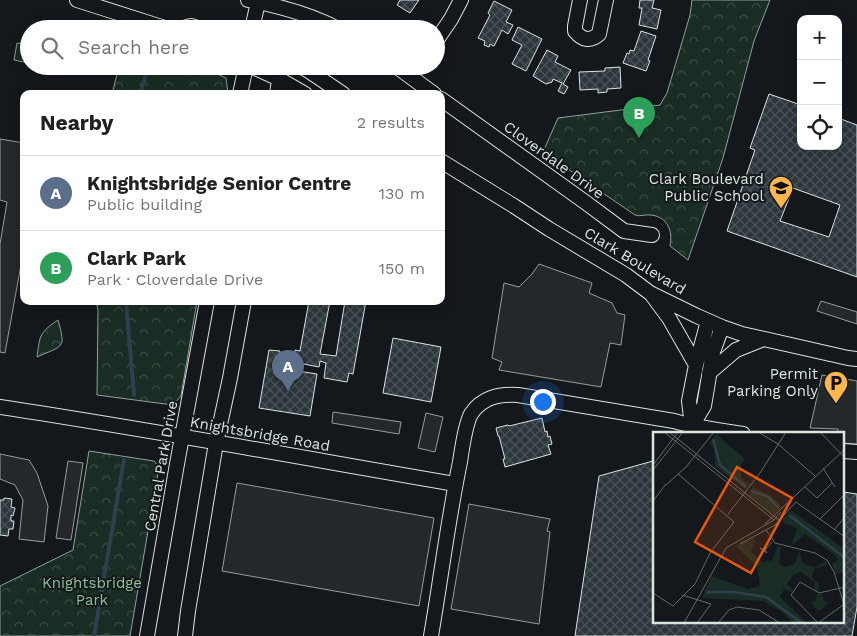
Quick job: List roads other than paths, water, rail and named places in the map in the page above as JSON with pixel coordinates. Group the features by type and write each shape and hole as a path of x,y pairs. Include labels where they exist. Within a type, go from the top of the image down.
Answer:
{"street":[{"path":"77,0 140,20"},
{"path":"445,28 461,0"},
{"path":"580,0 575,26 576,31 583,39 590,39 599,34 606,0"},
{"path":"252,20 253,1 278,6 321,20"},
{"path":"241,90 244,75"},
{"path":"278,90 280,75"},
{"path":"283,75 300,90"},
{"path":"314,75 337,90"},
{"path":"418,75 431,90"},
{"name":"Cloverdale Drive","path":"445,102 624,231 652,235"},
{"name":"Clark Boulevard","path":"445,163 626,275 650,293 708,321 761,340 857,359"},
{"path":"650,293 669,318 696,365"},
{"name":"Central Park Drive","path":"147,636 206,305"},
{"path":"185,636 216,443 243,305"},
{"path":"692,426 689,401 696,365 708,321"},
{"path":"692,426 704,406 713,352 722,327"},
{"path":"709,373 736,350 761,340"},
{"path":"432,636 455,484 470,415 480,404 496,395 518,394 732,432"},
{"name":"Knightsbridge Road","path":"0,407 455,484"},
{"path":"844,451 857,452"}],"waterway":[{"path":"141,90 146,75"},
{"path":"126,305 134,395"},
{"path":"94,636 124,460"}],"place":[{"name":"Clark Park","path":"639,138"},
{"name":"Clark Boulevard Public School","path":"781,209"},
{"name":"Knightsbridge Senior Centre","path":"288,391"},
{"name":"Permit Parking Only","path":"836,404"}],"park label":[{"name":"Knightsbridge Park","path":"92,592"}]}
